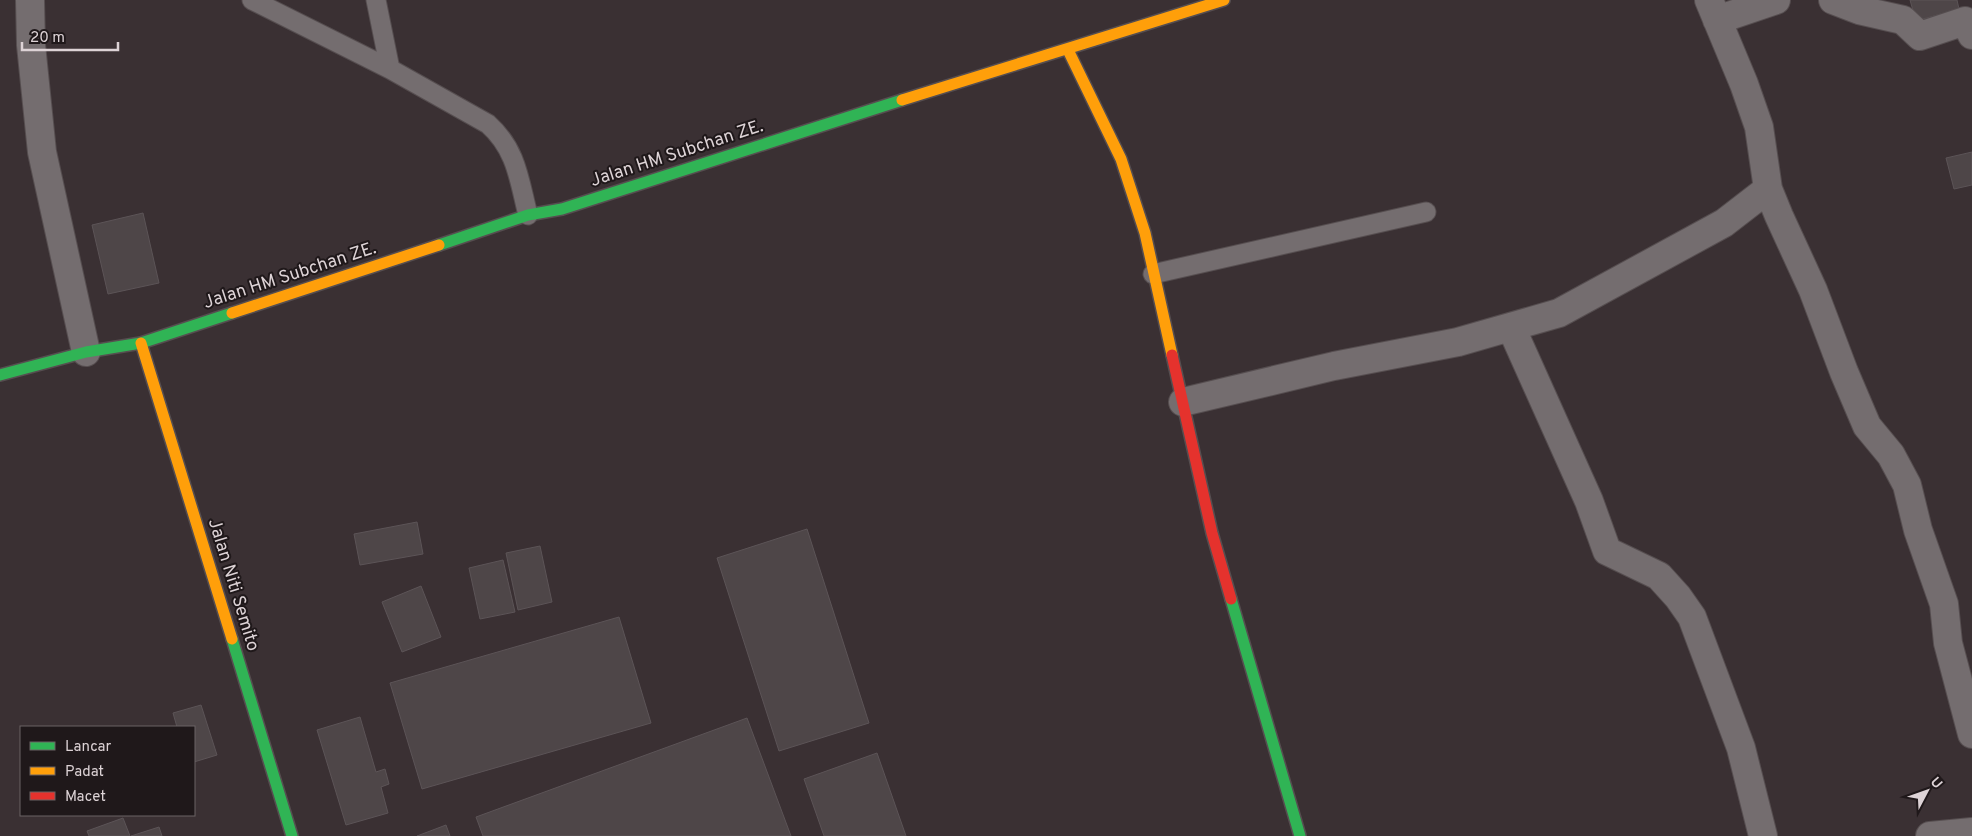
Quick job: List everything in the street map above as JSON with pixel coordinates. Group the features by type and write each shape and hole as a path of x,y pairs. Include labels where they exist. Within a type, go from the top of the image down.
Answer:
{"main road":[{"name":"Jalan HM Subchan ZE.","path":"0,375 86,352 141,343 528,215 562,209 815,129 966,78 1068,50 1224,0"},
{"path":"1068,50 1122,159 1145,233 1183,402 1188,434 1212,533 1300,836"},
{"name":"Jalan Niti Semito","path":"141,343 289,835"}],"street":[{"path":"30,0 32,45 42,152 86,352"},
{"path":"1776,0 1713,10 1744,84 1758,127 1768,189 1791,245 1813,290 1867,426 1891,455 1907,485 1918,530 1944,604 1948,643 1963,671 1972,734"},
{"path":"1833,0 1859,10 1903,20 1920,36 1965,21 1972,35"},
{"path":"1183,402 1334,366 1458,342 1559,313 1724,223 1768,189"},
{"path":"1511,327 1589,501 1607,551 1659,576 1678,597 1692,617 1741,748 1763,836"},
{"path":"1930,836 1972,832"}],"lane":[{"path":"252,0 390,69 488,124 501,135 511,151 528,215"},
{"path":"376,0 390,69"},
{"path":"1154,274 1426,212"}],"building":[{"path":"1910,0 1957,0 1959,9 1916,21"},
{"path":"1972,152 1972,185 1954,189 1946,158"},
{"path":"143,213 159,283 108,294 92,225"},
{"path":"417,522 423,554 360,565 354,534"},
{"path":"807,529 869,723 779,751 717,558"},
{"path":"540,546 552,602 518,610 506,553"},
{"path":"503,560 515,612 480,619 469,568"},
{"path":"421,586 441,637 402,652 382,602"},
{"path":"619,617 651,723 422,789 390,683"},
{"path":"201,705 217,755 195,762 195,726 177,726 173,713"},
{"path":"360,717 376,772 385,769 389,784 381,787 388,813 346,825 317,730"},
{"path":"747,718 791,836 483,836 476,817"},
{"path":"877,753 906,836 824,836 804,779"},
{"path":"123,818 130,836 89,836 87,831"},
{"path":"446,825 450,836 417,836"},
{"path":"159,827 162,836 131,836"}],"traffic: fast":[{"path":"439,245 528,215 562,209 902,100"},
{"path":"0,375 86,352 141,343 232,313"},
{"path":"1231,599 1300,836"},
{"path":"232,639 292,836"}],"traffic: slow":[{"path":"902,100 1224,0"},
{"path":"1068,50 1121,159 1145,233 1172,355"},
{"path":"232,313 439,245"},
{"path":"141,343 232,639"}],"traffic: jam":[{"path":"1172,355 1212,533 1231,599"}]}
